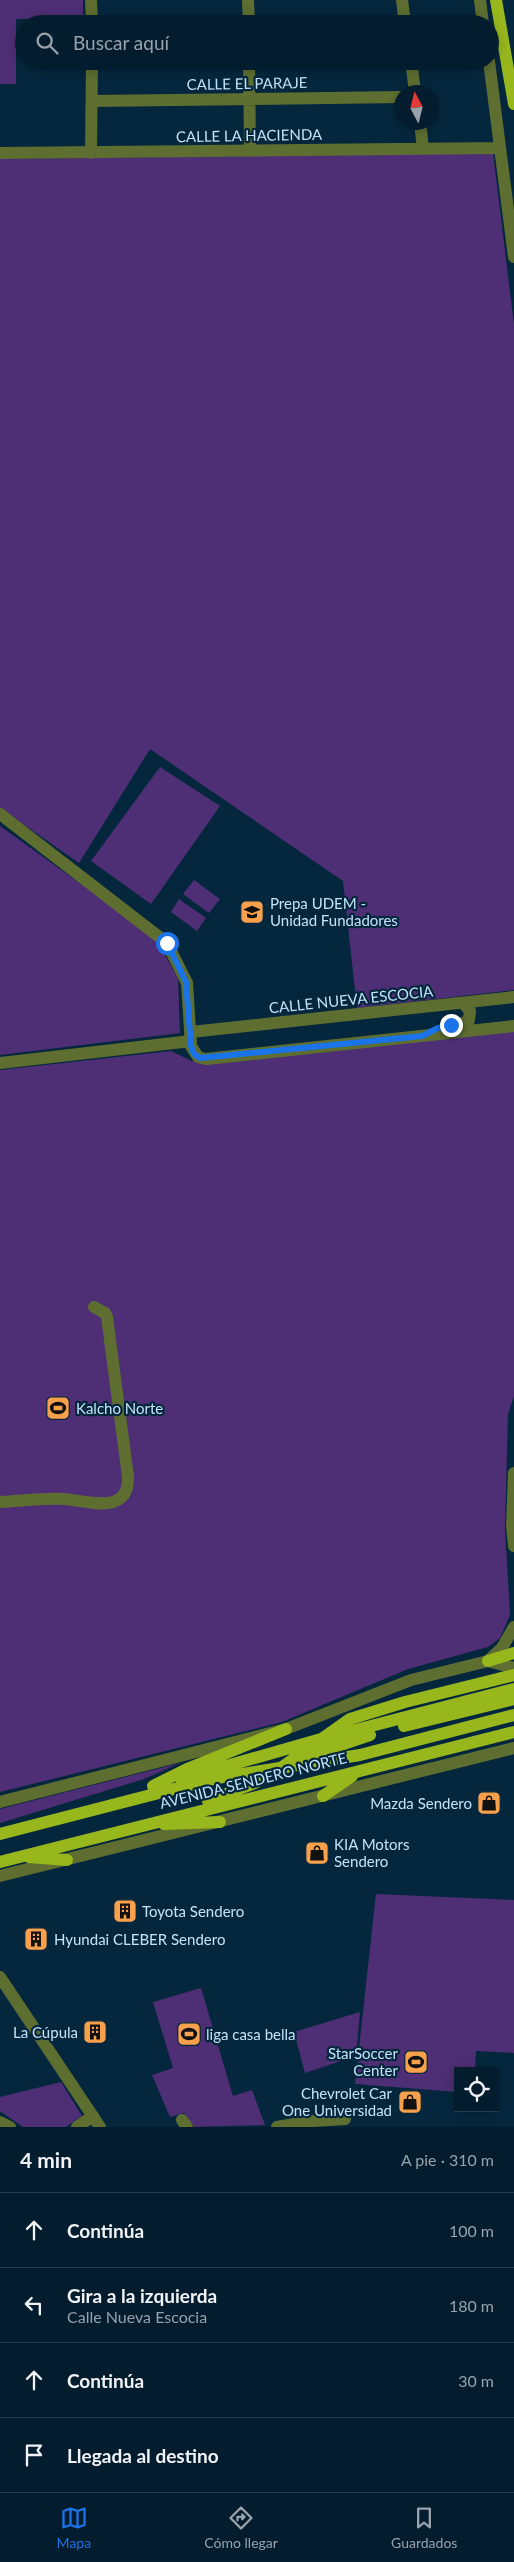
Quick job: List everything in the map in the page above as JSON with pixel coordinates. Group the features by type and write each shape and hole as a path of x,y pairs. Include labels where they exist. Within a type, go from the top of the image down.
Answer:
{"main road":[{"path":"496,0 499,15"},
{"path":"499,17 514,104"},
{"path":"488,1661 514,1653"},
{"path":"286,1766 340,1724 367,1713 514,1675"},
{"path":"153,1786 321,1738 514,1689"},
{"path":"20,1856 54,1839 211,1800 255,1783 286,1766 356,1738 514,1700"},
{"name":"AVENIDA SENDERO NORTE","path":"2,1833 218,1778 360,1755 514,1715"},
{"path":"132,1800 153,1786 193,1766 286,1728"},
{"name":"AVENIDA SENDERO NORTE","path":"0,1862 514,1732"},
{"path":"323,1796 360,1771"},
{"path":"142,1825 220,1822"},
{"path":"20,1856 67,1860"}],"street":[{"path":"91,0 92,15"},
{"path":"248,0 249,15"},
{"path":"402,0 404,15"},
{"path":"480,0 482,15"},
{"path":"91,153 92,70"},
{"path":"249,70 250,151"},
{"path":"411,70 414,85"},
{"path":"489,70 514,257"},
{"name":"CALLE EL PARAJE","path":"92,101 394,97"},
{"path":"421,130 424,149"},
{"name":"CALLE LA HACIENDA","path":"0,153 499,148"},
{"path":"0,814 167,943 186,982 192,1050 198,1057 206,1059 514,1026"},
{"name":"CALLE NUEVA ESCOCIA","path":"0,1063 514,997"},
{"path":"422,1036 438,1028 466,1022 470,1016 470,1011 463,1003"},
{"path":"0,1502 66,1499 106,1504 117,1500 126,1487 128,1476 108,1317 105,1313 94,1307"},
{"path":"514,1473 512,1526 514,1546"},
{"path":"488,1661 502,1648 514,1627"},
{"path":"0,1802 286,1728 411,1680 488,1661 514,1668"},
{"path":"0,1876 514,1748"},
{"path":"0,1977 97,2122 77,2127"},
{"path":"276,2127 345,2119"},
{"path":"0,2122 10,2127"}],"shaded area":[{"path":"0,0 83,0 83,15 15,15 16,84 0,84"},
{"path":"493,153 514,325 514,990 357,1008 343,881 150,749 79,863 0,808 0,159"},
{"path":"160,767 220,806 151,904 91,861"},
{"path":"0,826 156,938 178,979 180,1033 0,1055"},
{"path":"194,880 220,899 209,913 183,894"},
{"path":"179,899 206,918 197,931 171,912"},
{"path":"514,1031 514,1396 508,1414 505,1529 510,1615 500,1638 488,1647 408,1669 282,1722 0,1792 0,1070 171,1051 192,1061"},
{"path":"180,1763 144,1779 0,1823 0,1809"},
{"path":"376,1894 514,1900 514,2053 476,2051 475,2067 454,2067 454,2092 355,2084"},
{"path":"201,1988 233,2096 252,2090 265,2125 194,2127 184,2113 170,2117 152,2075 173,2068 153,2002"},
{"path":"360,2012 356,2056 305,2073 294,2032"},
{"path":"61,2082 82,2116 66,2127 23,2127 0,2111 0,2097"}],"place":[{"name":"Prepa UDEM - Unidad Fundadores","path":"252,912"},
{"name":"Kalcho Norte","path":"58,1408"},
{"name":"Mazda Sendero","path":"489,1803"},
{"name":"KIA Motors Sendero","path":"317,1853"},
{"name":"Toyota Sendero","path":"125,1911"},
{"name":"Hyundai CLEBER Sendero","path":"36,1939"},
{"name":"La Cúpula","path":"95,2032"},
{"name":"liga casa bella","path":"189,2034"},
{"name":"StarSoccer Center","path":"416,2062"},
{"name":"Chevrolet Car One Universidad","path":"410,2102"}],"route":[{"path":"167,943 178,960 186,982 192,1032 191,1046 195,1056 200,1058 206,1059 422,1036 438,1028 451,1025"}]}
